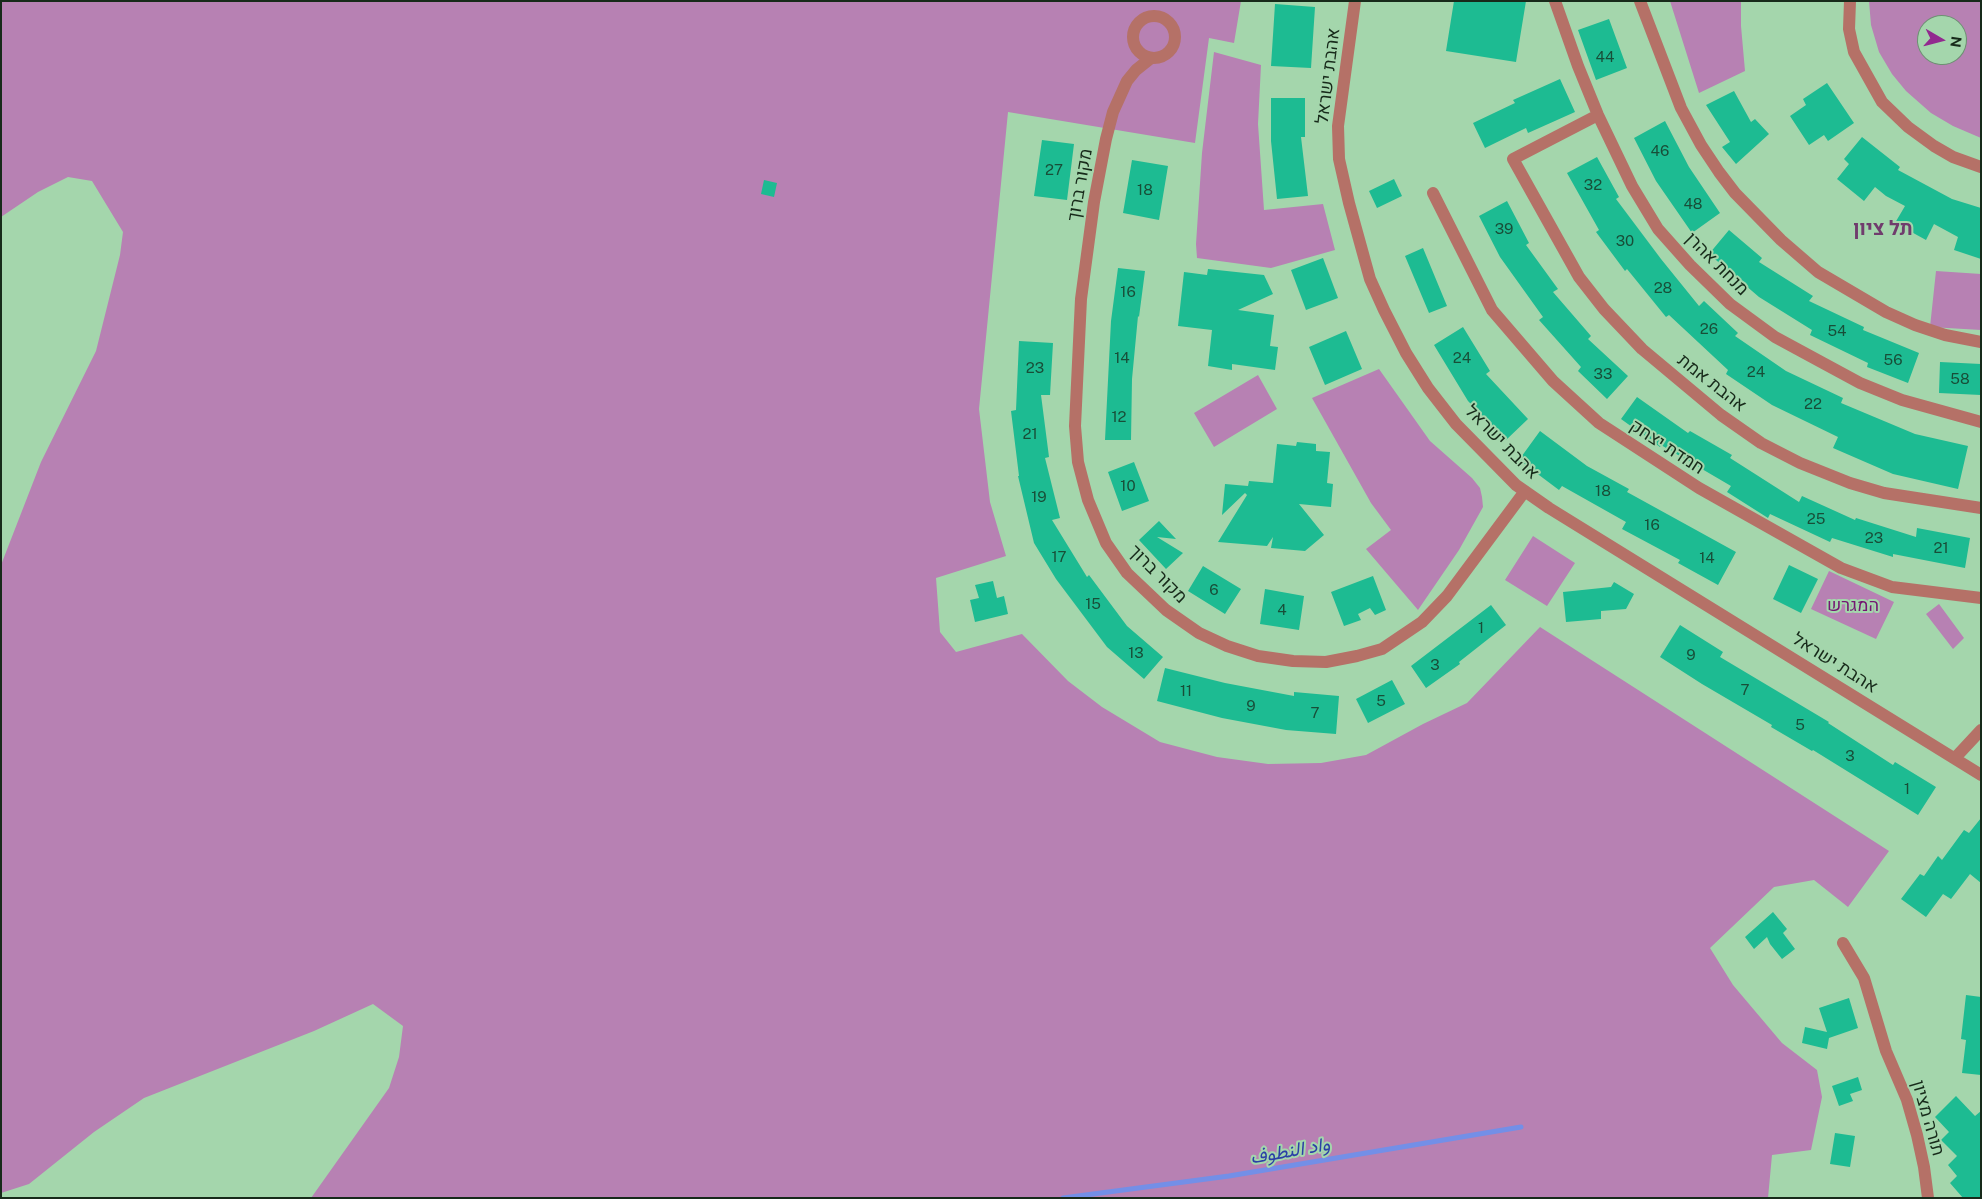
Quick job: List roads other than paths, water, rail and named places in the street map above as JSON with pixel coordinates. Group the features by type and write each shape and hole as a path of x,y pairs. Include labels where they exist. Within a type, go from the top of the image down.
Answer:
{"street":[{"name":"אהבת ישראל","path":"1355,1 1340,97 1338,126 1339,159 1348,200 1370,279 1406,353 1428,388 1462,430 1497,466 1525,491 1549,508 1981,775"},
{"name":"מנחת אהרן","path":"1555,1 1598,115 1632,186 1658,228 1690,265 1730,304 1775,337 1860,383 1902,400 1981,422"},
{"path":"1640,1 1681,108 1701,145 1735,193 1774,234 1818,272 1886,312 1915,325 1945,335 1981,342"},
{"path":"1850,1 1849,29 1854,52 1882,102 1908,127 1934,146 1953,157 1981,167"},
{"path":"1127,81 1135,46 1133,33 1139,21 1152,16 1164,18 1174,29 1174,44 1165,55 1151,58 1143,56 1135,46"},
{"name":"מקור ברוך","path":"1151,58 1136,70 1127,81 1113,112 1108,130 1094,202 1082,300 1075,426 1078,462 1088,500 1106,543 1127,573 1166,610 1199,633 1227,646 1258,656 1292,661 1326,662 1357,656 1382,649 1422,622 1446,596 1525,491"},
{"name":"אהבת אמת","path":"1598,115 1512,159 1579,277 1604,309 1642,349 1721,415 1761,443 1800,463 1850,484 1884,493 1981,508"},
{"name":"חמדת יצחק","path":"1433,193 1492,310 1553,380 1599,423 1699,488 1841,568 1892,587 1981,598"},
{"path":"1955,758 1981,730"},
{"name":"תורה מציון","path":"1843,943 1864,978 1886,1050 1907,1100 1917,1135 1928,1198"}],"waterway":[{"name":"واد النطوف","path":"1063,1198 1229,1176 1521,1127"}],"district":[{"name":"תל ציון","path":"1883,229"}],"park label":[{"name":"המגרש","path":"1853,605"}]}
